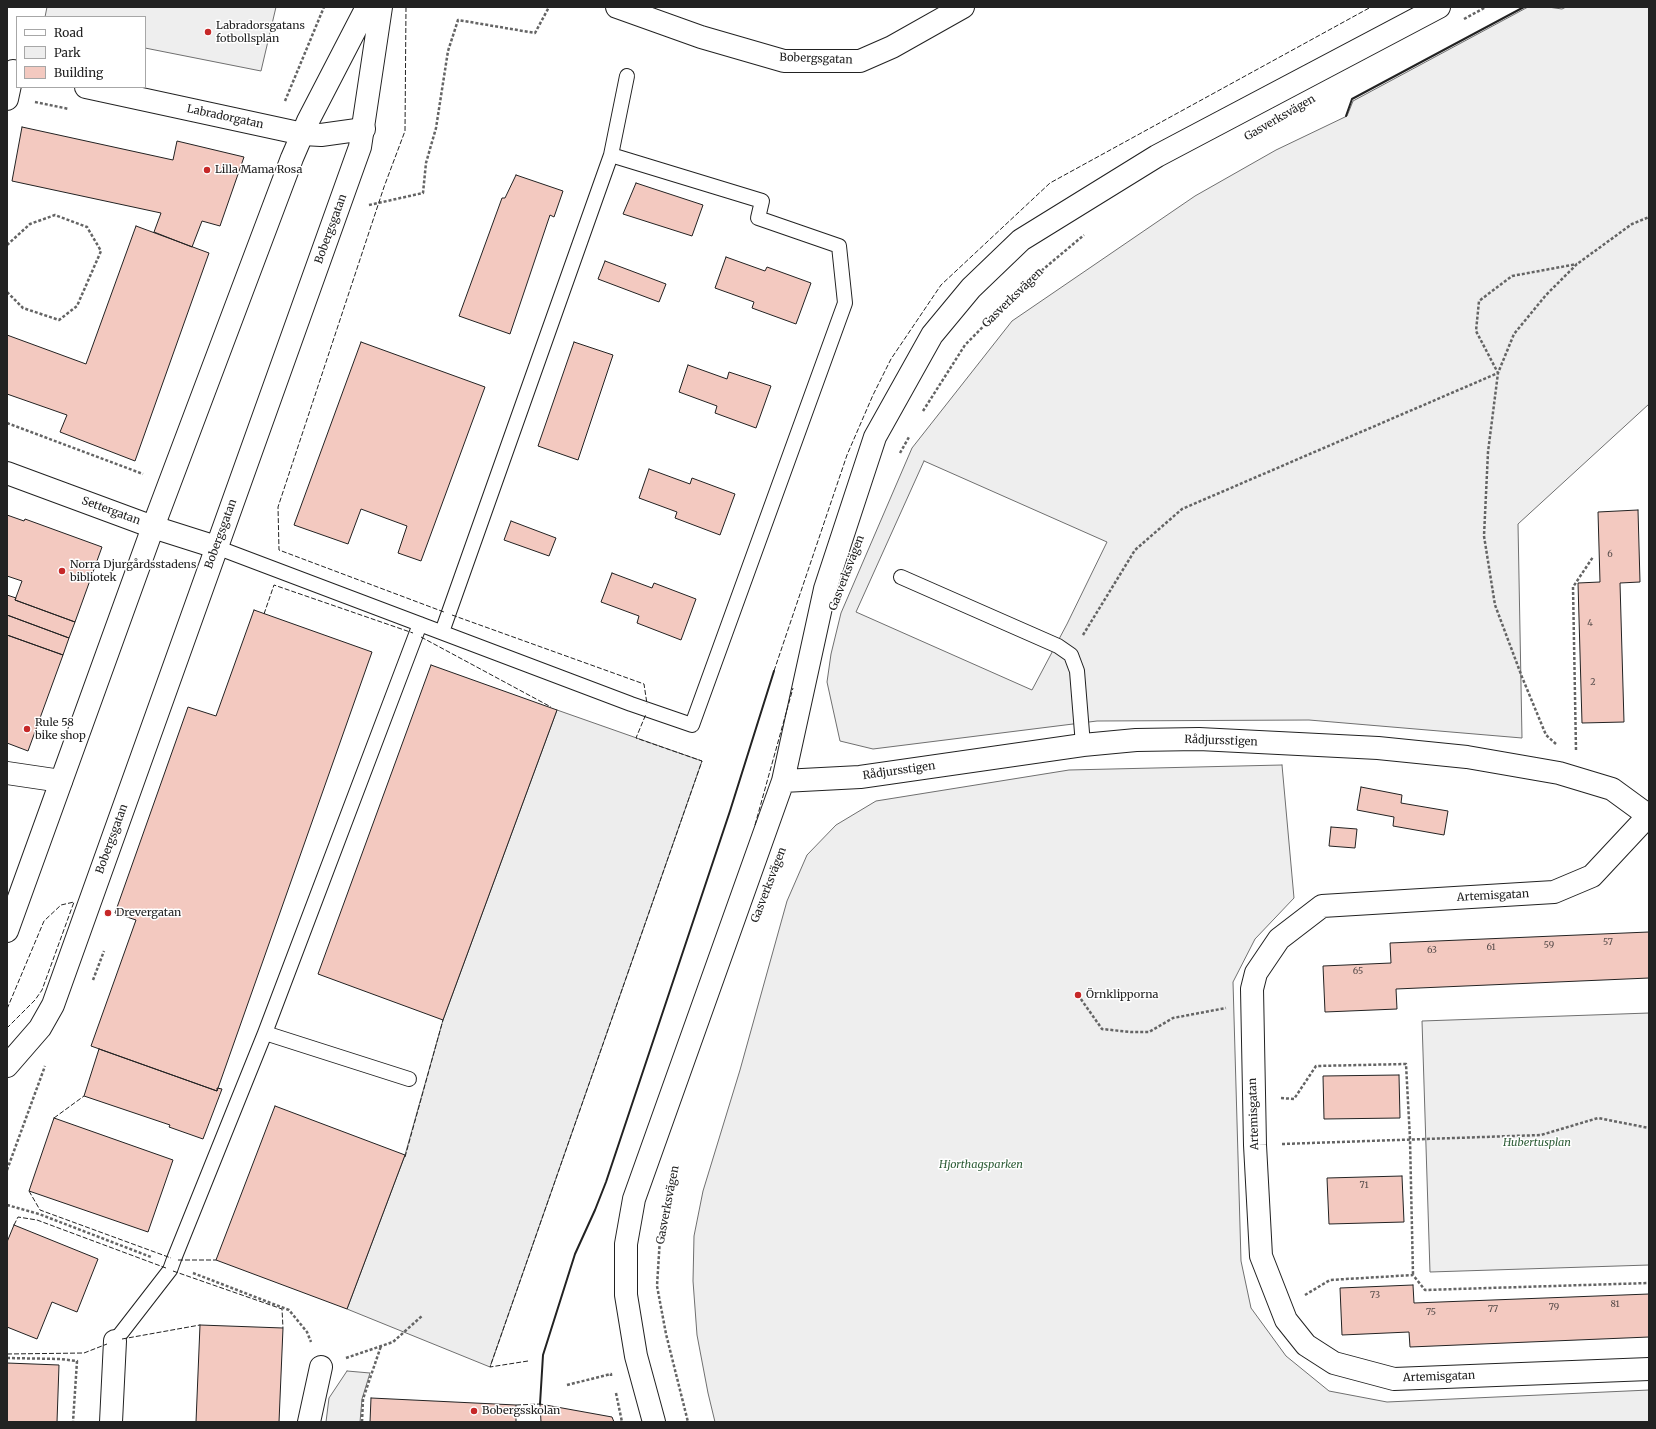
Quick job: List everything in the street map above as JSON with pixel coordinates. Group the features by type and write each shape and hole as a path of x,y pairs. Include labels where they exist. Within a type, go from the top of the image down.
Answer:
{"street":[{"path":"7,931 153,526 292,158 308,120 367,7"},
{"name":"Bobergsgatan","path":"7,1066 40,1028 53,1005 360,147 364,129 381,7"},
{"name":"Bobergsgatan","path":"617,7 701,37 784,61 860,61 892,47 963,7"},
{"name":"Gasverksvägen","path":"654,1422 636,1356 626,1295 626,1244 634,1199 783,780 825,589 875,437 932,335 971,288 1022,240 1157,156 1439,7"},
{"path":"7,99 12,71"},
{"name":"Labradorgatan","path":"91,88 303,134 321,135 364,129"},
{"name":"Settergatan","path":"7,473 153,526 216,547"},
{"name":"Rådjursstigen","path":"783,780 860,777 1083,745 1136,740 1198,739 1378,748 1466,757 1559,772 1612,789 1649,815"},
{"path":"7,773 61,781"},
{"name":"Artemisgatan","path":"1649,815 1592,876 1554,892 1322,906 1279,938 1256,973 1252,988 1255,1144 1261,1256 1286,1320 1306,1345 1334,1363 1394,1379 1649,1369"},
{"path":"111,1422 115,1341"},
{"path":"310,1422 321,1367"}],"lane":[{"path":"442,632 611,155 627,76"},
{"path":"216,547 631,704 692,725 845,303 839,246 758,218 762,201 611,155"},
{"path":"901,577 1058,646 1071,655 1077,671 1083,745"},
{"path":"115,1341 170,1270 265,1033 420,624"},
{"path":"265,1033 409,1079"}],"path":[{"path":"367,206 423,193 426,163 436,128 448,51 458,20 535,33 549,7"},
{"path":"1458,22 1486,7"},
{"path":"7,245 30,224 55,215 87,227 102,250 77,306 59,320 22,308 7,292"},
{"path":"1558,745 1546,735 1495,605 1484,536 1488,452 1498,373 1514,334 1546,295 1577,264 1632,224 1649,217"},
{"name":"Gasverksvägen","path":"919,417 965,345 1022,287 1085,234"},
{"path":"1498,373 1476,331 1478,301 1512,276 1577,264"},
{"path":"1071,655 1135,550 1182,509 1498,373"},
{"path":"7,423 145,474"},
{"path":"898,457 912,430"},
{"path":"1577,778 1573,587 1593,557"},
{"path":"1078,995 1102,1029 1132,1032 1149,1032 1172,1018 1179,1016 1234,1007 1252,1006"},
{"path":"7,1170 48,1059"},
{"path":"1254,1096 1294,1099 1316,1066 1406,1064 1414,1275 1425,1290 1649,1283"},
{"path":"1255,1144 1541,1135 1598,1118 1649,1128"},
{"name":"Gasverksvägen","path":"669,1186 660,1238 658,1286 666,1334 688,1422"},
{"path":"1281,1308 1330,1280 1414,1275"},
{"path":"288,1310 306,1332 321,1367 393,1342 423,1315"},
{"path":"362,1422 363,1399 381,1346"},
{"path":"7,1358 60,1359 77,1361 74,1422"},
{"path":"567,1385 611,1374 613,1382"},
{"path":"615,1389 622,1422"}],"green space":[{"name":"Labradorsgatans fotbollsplan","path":"47,7 276,7 261,71 146,48 146,16 45,16"},
{"path":"1528,7 1562,9 1566,7 1649,7 1649,404 1518,524 1522,738 1309,720 1097,721 873,749 840,741 827,682 831,654 841,613 912,448 1012,321 1195,196 1276,150 1347,116 1353,101","holes":["924,461 1107,542 1067,624 1032,690 856,612"]},
{"name":"Hjorthagsparken","path":"1282,765 1294,898 1255,939 1233,982 1241,1261 1251,1308 1286,1356 1329,1391 1387,1402 1649,1390 1649,1422 715,1422 697,1335 693,1281 694,1236 703,1191 740,1070 787,901 807,855 836,825 876,801 1069,770"},
{"name":"Hubertusplan","path":"1649,1013 1649,1265 1430,1272 1422,1021"},
{"path":"347,1371 370,1373 362,1399 360,1422 326,1422 329,1398"}],"shaded area":[{"path":"557,710 702,761 490,1367 347,1309 405,1155 443,1020"}],"building":[{"path":"22,127 173,160 177,141 244,157 220,226 202,221 192,247 154,232 161,213 12,181"},
{"path":"516,175 563,191 554,217 550,215 510,334 459,316 502,198 505,198"},
{"path":"636,183 703,205 692,236 623,214"},
{"path":"136,226 209,253 135,461 60,432 67,415 7,394 7,335 86,364"},
{"path":"726,257 765,271 767,267 811,283 796,324 752,308 754,302 715,288"},
{"path":"605,261 666,284 659,302 598,279"},
{"path":"361,342 485,387 421,561 398,553 407,526 361,509 348,544 294,525"},
{"path":"574,342 613,355 578,460 538,446"},
{"path":"688,365 727,379 729,372 771,386 756,428 715,413 717,406 679,392"},
{"path":"649,469 690,484 692,478 735,494 720,535 675,518 677,512 639,498"},
{"path":"1638,510 1640,582 1620,583 1624,722 1582,723 1578,583 1600,582 1598,512"},
{"path":"7,515 24,521 25,519 102,547 75,622 15,600 22,581 7,576"},
{"path":"511,521 556,538 549,556 504,540"},
{"path":"612,573 652,588 654,583 696,599 681,640 637,623 639,616 601,602"},
{"path":"7,595 16,598 15,600 75,622 69,638 7,615"},
{"path":"254,610 372,652 217,1091 91,1046 136,920 115,913 188,707 216,716"},
{"path":"7,615 69,638 63,655 7,635"},
{"path":"7,635 63,655 28,751 7,743"},
{"path":"431,665 557,710 443,1020 318,974"},
{"path":"1361,787 1402,795 1401,803 1448,811 1444,835 1393,826 1394,817 1357,810"},
{"path":"1331,827 1357,829 1355,848 1329,846"},
{"path":"1649,932 1649,978 1396,989 1397,1009 1325,1012 1323,966 1391,963 1390,943"},
{"path":"99,1049 217,1091 217,1088 222,1089 203,1139 169,1127 170,1125 84,1096"},
{"path":"1399,1075 1400,1118 1324,1119 1323,1076"},
{"path":"275,1106 405,1155 347,1309 216,1260"},
{"path":"54,1118 173,1160 148,1232 29,1191"},
{"path":"1402,1176 1404,1222 1329,1224 1327,1178"},
{"path":"14,1225 98,1259 77,1312 52,1302 37,1339 7,1327 7,1242"},
{"path":"1413,1285 1414,1303 1649,1294 1649,1337 1410,1347 1409,1332 1342,1335 1340,1288"},
{"path":"200,1325 283,1328 279,1422 196,1422"},
{"path":"7,1363 59,1365 57,1422 7,1422"},
{"name":"Bobergsskolan","path":"371,1398 516,1405 516,1422 370,1422"},
{"path":"540,1404 612,1417 614,1422 541,1422"}],"fence":[{"path":"406,7 405,131 384,187 278,507 279,550 444,612"},
{"path":"774,671 847,455 873,395 891,359 941,285 1050,183 1371,7"},
{"path":"264,614 274,585 413,633"},
{"path":"452,615 644,684 647,704"},
{"path":"421,637 551,707"},
{"path":"755,825 793,688"},
{"path":"528,1361 490,1367 702,761 636,738 646,714"},
{"path":"7,1009 44,921 61,905 74,902 42,990 35,1000 7,1028"},
{"path":"405,1157 443,1020"},
{"path":"54,1118 84,1096"},
{"path":"29,1191 40,1210 171,1258"},
{"path":"14,1225 18,1217 37,1220 166,1268"},
{"path":"178,1260 216,1260"},
{"path":"173,1271 282,1309 283,1328"},
{"path":"122,1339 200,1325"},
{"path":"7,1354 84,1353 107,1344"},
{"path":"516,1405 540,1404"}],"wall":[{"path":"1346,116 1352,99 1524,7"},
{"path":"540,1404 543,1355 575,1254 606,1182 730,811 774,671"}],"place":[{"name":"Labradorsgatans fotbollsplan","path":"208,32"},
{"name":"Lilla Mama Rosa","path":"207,170"},
{"name":"Norra Djurgårdsstadens bibliotek","path":"62,571"},
{"name":"Rule 58 bike shop","path":"27,729"},
{"name":"Drevergatan","path":"108,913"},
{"name":"Örnklipporna","path":"1078,995"},
{"name":"Bobergsskolan","path":"474,1411"}]}
